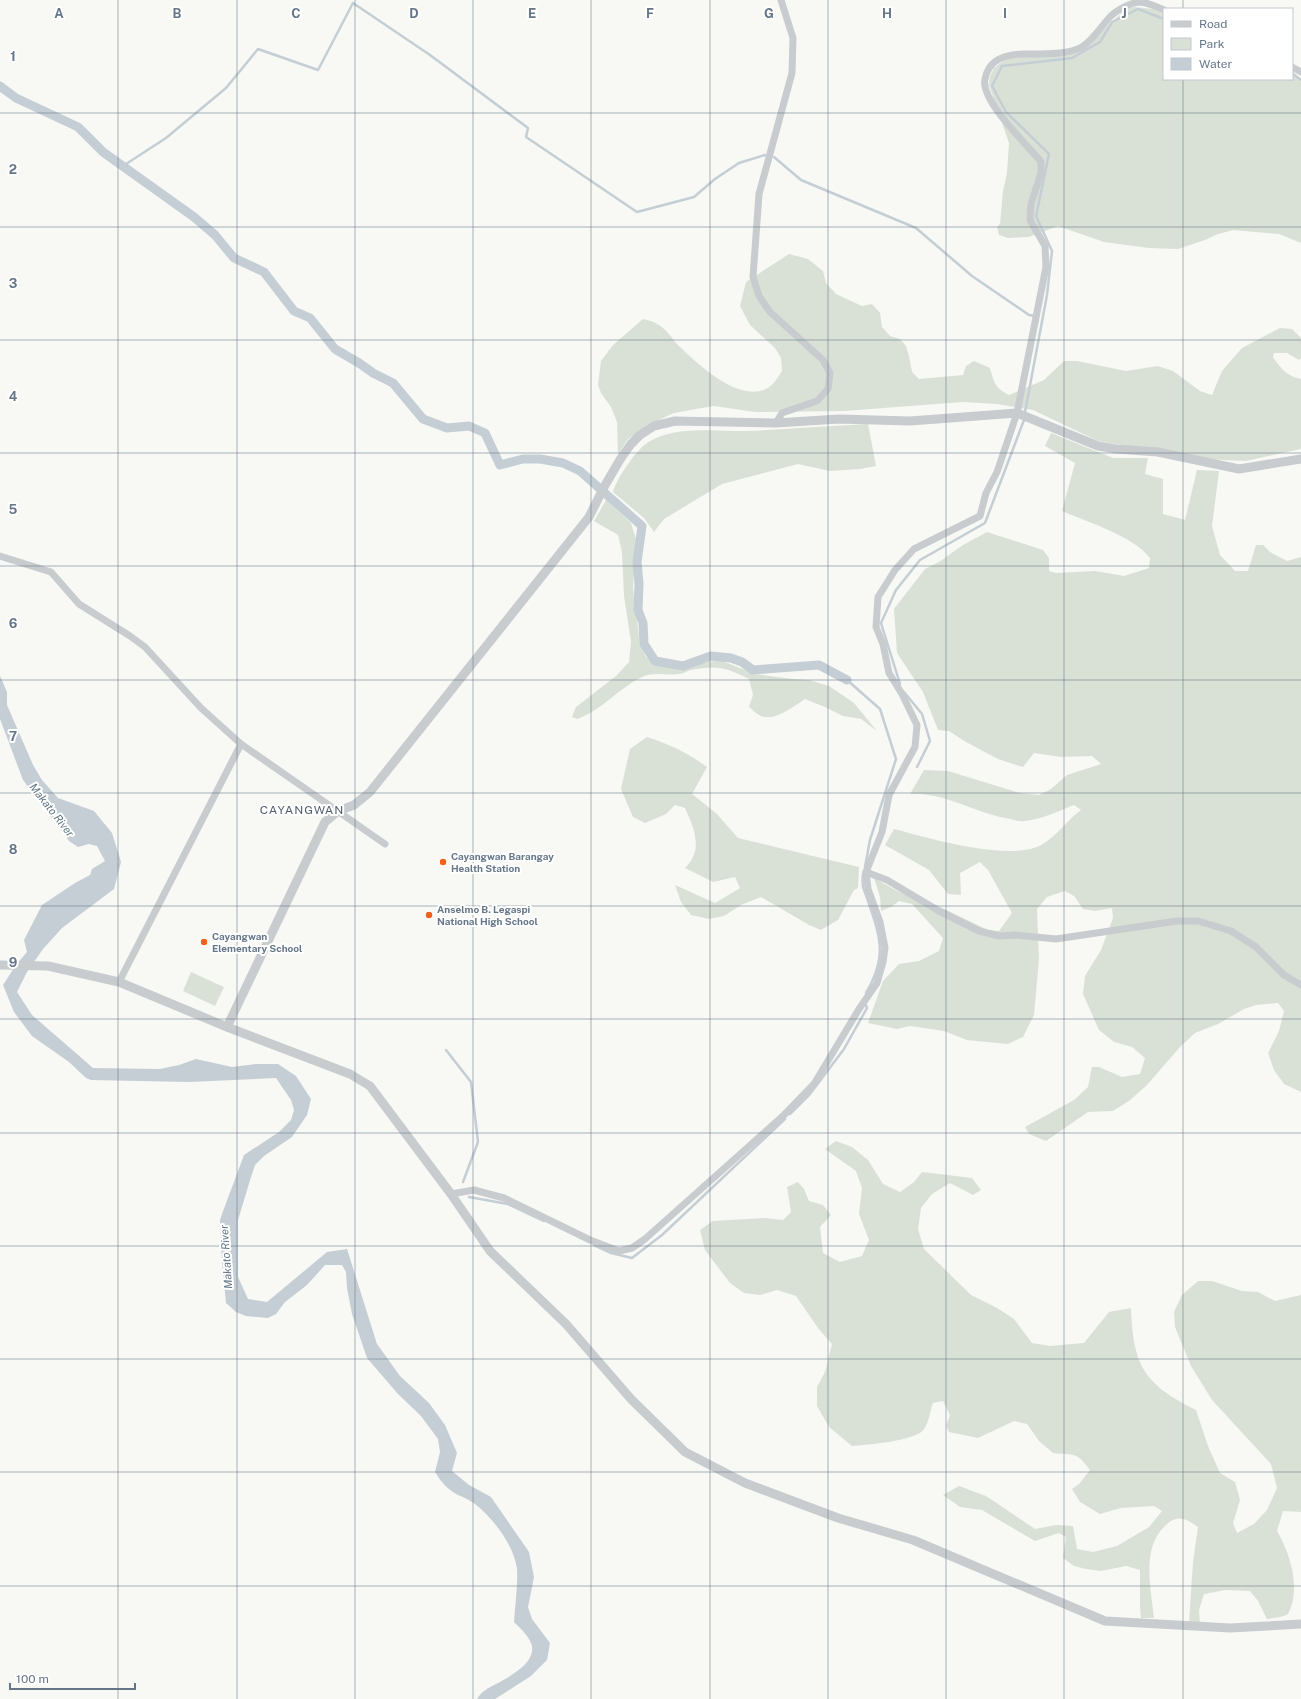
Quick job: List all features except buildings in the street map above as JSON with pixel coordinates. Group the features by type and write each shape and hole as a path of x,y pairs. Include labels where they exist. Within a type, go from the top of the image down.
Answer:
{"street":[{"path":"776,423 782,414 817,401 828,389 830,373 823,360 770,312 759,296 753,277 759,194 792,73 793,38 781,0"},
{"path":"451,1194 474,1190 504,1198 590,1240 619,1250 632,1248 645,1240 784,1115 814,1084 859,1009 877,983 885,948 880,922 868,889 866,872 882,832 889,795 915,747 917,725 902,694 889,673 883,644 876,627 878,597 895,570 914,549 980,516 986,494 997,472 1017,413 1046,267 1045,246 1030,220 1031,204 1041,173 1041,162 1007,124 994,106 984,89 985,78 992,65 1003,56 1015,54 1058,53 1081,47 1092,38 1110,16 1126,6 1140,2 1163,10"},
{"path":"227,1027 325,822 338,811 354,805 370,792 590,517 604,488 621,458 631,444 640,435 654,426 675,421 776,423 839,419 910,421 1017,413 1098,446 1158,452 1239,469 1301,459"},
{"path":"0,556 51,572 79,604 145,647 201,708 241,744 385,844"},
{"path":"119,982 241,744"},
{"path":"866,872 887,880 939,911 979,931 999,936 1015,935 1056,939 1177,921 1198,921 1231,931 1256,947 1284,975 1301,985"},
{"path":"0,965 13,964 48,966 119,982 227,1027 350,1074 370,1086 451,1194 490,1251 566,1324 632,1399 685,1452 745,1483 838,1518 913,1540 1105,1621 1230,1628 1301,1624"}],"green space":[{"path":"1134,7 1153,9 1163,14 1163,80 1293,80 1293,74 1301,78 1301,243 1279,234 1234,230 1218,234 1178,249 1149,248 1104,242 1058,226 1029,237 1008,238 999,235 997,227 1000,224 1003,191 1007,173 1009,143 989,85 990,76 994,68 1007,58 1080,51 1125,10"},
{"path":"789,254 808,259 823,271 826,283 836,294 862,306 872,304 880,313 882,327 890,336 900,339 906,346 912,372 919,379 963,375 966,366 974,361 990,368 998,387 1009,395 1044,380 1064,361 1077,361 1126,371 1158,366 1173,371 1200,391 1212,395 1222,371 1242,348 1280,328 1292,329 1301,338 1301,358 1299,360 1287,353 1274,353 1273,357 1285,371 1292,376 1301,379 1301,449 1246,461 1203,459 1098,441 1033,410 997,404 963,402 844,411 755,412 714,406 674,413 648,425 628,439 618,454 617,422 611,407 601,393 598,385 601,361 613,345 643,319 655,323 663,328 687,354 707,371 731,386 755,392 769,388 782,371 781,358 775,348 750,325 740,306 746,282"},
{"path":"868,424 876,466 860,469 830,471 798,464 722,484 664,519 654,532 644,518 613,492 618,479 634,456 645,444 661,436 698,430 749,431"},
{"path":"1051,433 1113,458 1148,458 1145,474 1163,479 1163,514 1185,520 1197,470 1219,471 1212,526 1220,555 1235,571 1248,571 1256,545 1263,545 1270,552 1287,561 1301,557 1301,1092 1284,1084 1274,1070 1268,1053 1279,1031 1284,1011 1278,1003 1256,1005 1244,1009 1218,1024 1195,1033 1180,1047 1147,1085 1129,1101 1113,1111 1088,1112 1046,1141 1029,1134 1025,1127 1074,1100 1088,1087 1092,1067 1099,1067 1122,1077 1140,1074 1145,1058 1132,1047 1114,1042 1099,1030 1083,994 1085,976 1101,950 1113,918 1112,908 1095,911 1083,909 1074,896 1065,891 1047,897 1037,909 1039,959 1034,1015 1023,1037 1008,1044 967,1040 944,1031 910,1026 897,1029 868,1023 883,981 899,964 919,961 939,951 943,938 912,904 899,901 891,907 881,911 880,897 874,878 899,892 934,904 988,930 999,931 1012,913 988,870 980,862 960,873 961,895 948,894 929,870 885,845 894,829 948,843 992,850 1012,851 1029,849 1043,844 1081,810 1074,805 1044,817 1021,821 985,813 936,796 910,794 924,770 948,771 1020,793 1039,795 1051,789 1067,775 1101,764 1092,756 1061,757 1034,753 1023,767 998,759 949,731 938,730 923,692 897,653 894,609 925,569 987,532 1043,550 1049,558 1049,571 1056,573 1095,571 1124,576 1149,568 1150,558 1132,543 1109,530 1062,511 1075,463 1045,446"},
{"path":"606,500 631,523 636,539 633,588 640,645 646,657 655,664 675,668 720,660 755,674 809,680 829,686 854,703 877,731 861,719 843,716 805,699 777,716 765,717 759,715 749,707 753,695 749,679 734,672 714,667 691,670 680,674 654,674 645,676 624,688 586,715 577,719 572,717 576,707 616,676 629,662 631,642 624,596 622,552 618,535 594,521"},
{"path":"647,737 678,749 707,767 692,794 717,814 738,838 859,867 858,888 854,890 838,920 821,930 809,925 761,897 741,905 724,916 709,919 691,915 681,902 675,885 715,903 740,888 735,877 713,882 685,868 691,861 694,854 696,839 685,808 675,805 666,814 645,823 633,817 621,789 630,749"},
{"path":"191,972 224,987 215,1006 183,991"},
{"path":"836,1141 852,1147 868,1160 883,1184 900,1192 914,1182 922,1172 972,1178 981,1190 973,1195 950,1183 932,1194 921,1208 918,1229 924,1249 971,1295 997,1308 1014,1319 1032,1343 1050,1346 1084,1343 1109,1312 1131,1308 1135,1345 1139,1359 1145,1371 1153,1382 1164,1391 1178,1401 1196,1410 1208,1446 1220,1473 1235,1482 1240,1500 1233,1523 1237,1533 1254,1524 1267,1510 1277,1488 1271,1464 1212,1400 1191,1366 1175,1327 1174,1312 1182,1295 1198,1281 1212,1281 1242,1291 1258,1292 1275,1301 1301,1295 1301,1512 1283,1511 1277,1531 1282,1540 1293,1572 1294,1594 1288,1614 1281,1617 1267,1619 1258,1601 1250,1591 1225,1590 1204,1594 1199,1610 1200,1623 1189,1622 1193,1562 1198,1527 1189,1521 1181,1519 1173,1520 1165,1526 1158,1535 1150,1557 1149,1569 1154,1618 1141,1618 1140,1570 1126,1566 1101,1571 1074,1566 1063,1558 1066,1537 1059,1533 1035,1541 982,1510 960,1507 943,1495 959,1486 986,1496 1035,1529 1056,1525 1073,1526 1077,1549 1093,1552 1117,1546 1149,1527 1162,1511 1154,1506 1121,1508 1100,1514 1080,1502 1072,1489 1079,1484 1090,1470 1081,1459 1074,1455 1053,1453 1039,1441 1027,1424 1014,1421 978,1438 949,1432 946,1426 950,1415 943,1401 933,1403 926,1426 912,1437 852,1446 829,1427 817,1406 817,1387 825,1372 832,1344 818,1328 796,1296 777,1290 760,1295 744,1293 730,1283 705,1250 700,1230 713,1221 765,1218 783,1220 791,1212 787,1187 798,1182 804,1189 809,1201 823,1205 831,1215 820,1227 823,1253 840,1262 862,1256 869,1240 859,1214 862,1188 856,1171 825,1149"}],"water":[{"name":"Makato River","path":"0,676 7,692 7,705 33,765 42,780 58,798 94,811 112,833 121,862 114,889 62,928 43,949 27,972 17,992 32,1015 93,1068 160,1069 179,1065 196,1059 232,1067 256,1064 278,1064 296,1076 311,1099 307,1115 292,1137 264,1156 255,1165 238,1220 238,1277 248,1299 267,1302 327,1252 347,1249 377,1344 400,1376 429,1403 445,1425 457,1453 452,1471 469,1485 491,1497 529,1552 534,1577 528,1607 532,1619 550,1643 547,1660 531,1676 495,1699 477,1699 485,1690 508,1678 520,1669 532,1653 532,1646 529,1639 514,1622 517,1569 512,1550 501,1532 480,1508 451,1490 440,1479 435,1472 440,1452 438,1439 421,1416 398,1394 367,1358 352,1314 347,1288 346,1272 342,1265 325,1265 307,1285 285,1302 276,1314 268,1318 246,1316 236,1312 226,1303 220,1220 222,1214 244,1155 279,1132 291,1120 294,1110 291,1100 276,1078 189,1082 91,1080 86,1078 69,1062 32,1036 14,1012 3,985 16,965 27,952 24,940 42,905 90,875 92,869 105,861 97,846 89,844 78,847 69,841 23,780 0,719"}],"waterway":[{"path":"123,166 166,138 226,88 258,49 318,70 353,3 430,55 528,128 526,137 637,212 694,197 715,179 739,163 765,155"},
{"path":"1025,412 1047,295 1052,251 1036,216 1049,154 1006,112 992,86 1002,66 1072,58 1100,42 1112,22 1138,9 1163,19"},
{"path":"1293,74 1301,80"},
{"path":"0,86 16,98 78,127 103,152 194,217 215,235 234,258 264,272 294,311 310,318 335,349 373,373 393,383 423,419 447,428 469,426 485,433 500,465 523,459 540,459 563,463 580,471 642,526 637,562 639,584 638,610 643,623 644,644 655,661 683,666 711,656 731,658 742,662 753,670 819,665 847,680"},
{"path":"774,157 801,180 916,228 972,276 1029,315 1035,316"},
{"path":"900,684 881,623 896,590 920,560 985,523 1024,420"},
{"path":"847,680 880,709 896,759 870,840 865,867"},
{"path":"904,692 922,714 930,741 917,767"},
{"path":"863,874 863,886 877,928 880,949 877,970 866,993"},
{"path":"790,1114 810,1094 844,1049 867,1008 865,1003"},
{"path":"446,1050 471,1082 478,1142 463,1182"},
{"path":"594,1245 611,1253 632,1258 662,1235 785,1119"},
{"path":"469,1197 508,1204 544,1221"}],"place":[{"name":"Cayangwan Barangay Health Station","path":"443,862"},
{"name":"Anselmo B. Legaspi National High School","path":"429,915"},
{"name":"Cayangwan Elementary School","path":"204,942"}],"district":[{"name":"CAYANGWAN","path":"302,810"}]}
